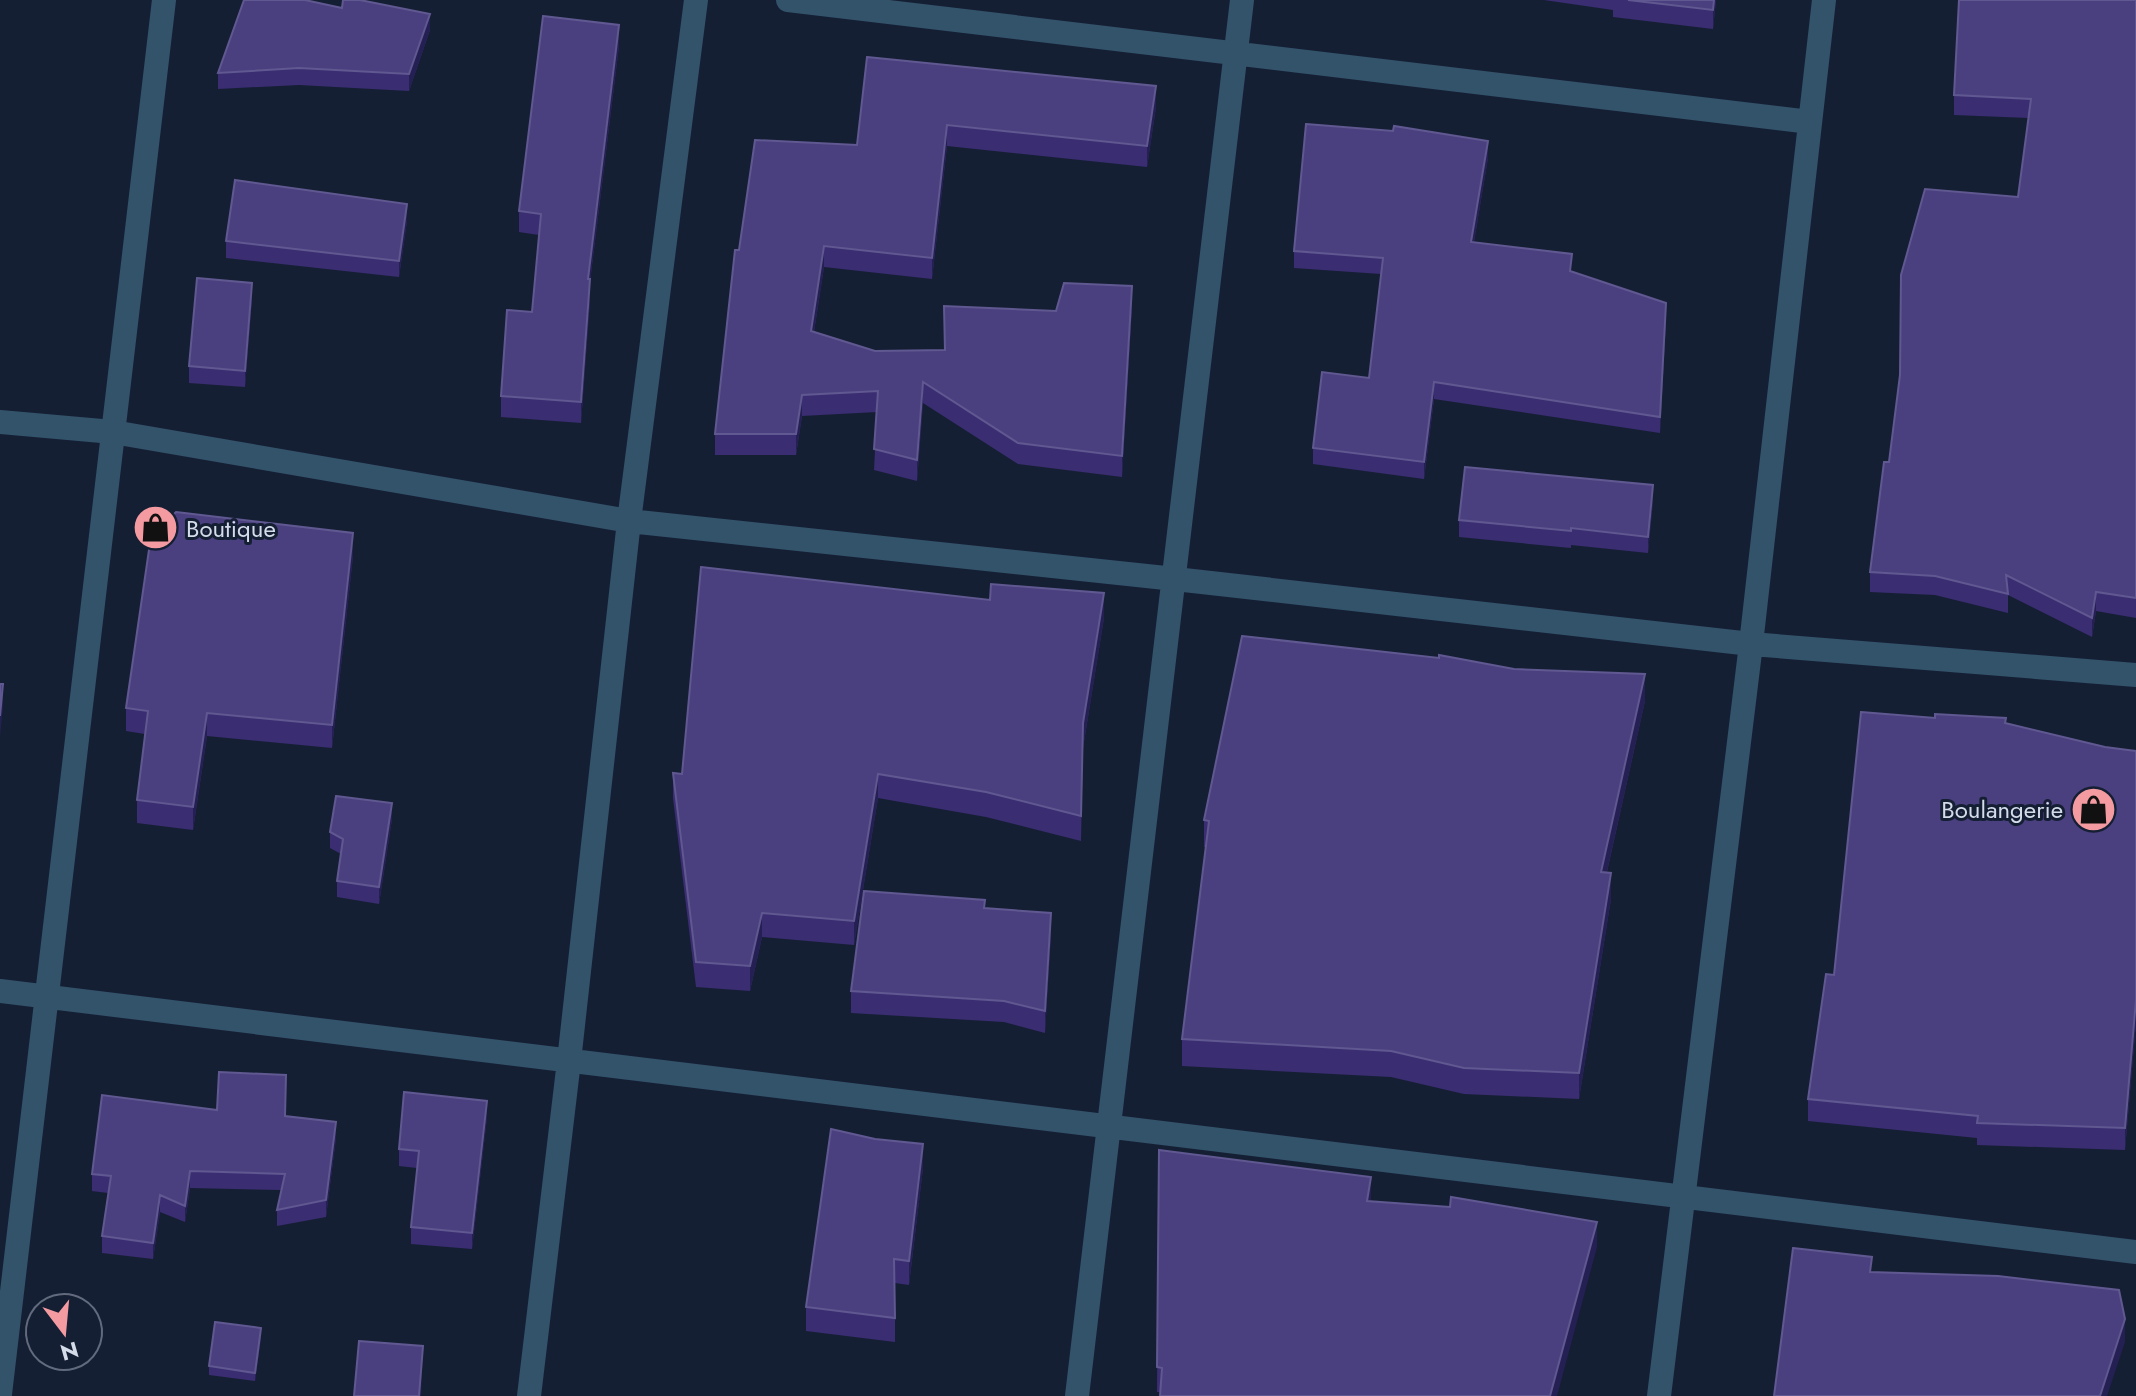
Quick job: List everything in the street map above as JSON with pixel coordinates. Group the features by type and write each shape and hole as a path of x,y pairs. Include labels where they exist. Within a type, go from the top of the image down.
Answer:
{"street":[{"path":"0,1394 164,0"},
{"path":"529,1396 629,521 696,0"},
{"path":"788,0 1810,122"},
{"path":"1077,1396 1242,0"},
{"path":"1659,1396 1751,644 1824,0"},
{"path":"0,422 113,432 629,521 1751,644 2136,675"},
{"path":"0,991 2136,1252"}],"building":[{"path":"244,0 305,0 342,8 343,0 360,0 430,14 409,74 299,68 218,73"},
{"path":"1628,0 1714,0 1713,10"},
{"path":"1959,0 2136,0 2136,598 2096,592 2092,618 2006,575 2008,594 1935,576 1870,572 1884,462 1889,462 1900,375 1901,275 1925,189 2018,197 2031,99 1954,95"},
{"path":"543,16 619,25 588,279 581,402 501,396 507,310 532,312 541,214 519,211"},
{"path":"867,57 1156,86 1147,146 947,125 932,258 824,246 811,331 875,351 945,350 944,306 1056,311 1064,283 1132,286 1122,456 1018,443 923,382 917,460 874,449 878,391 802,395 796,434 715,434 735,250 739,250 755,140 857,145"},
{"path":"1306,124 1393,131 1394,126 1488,141 1471,242 1572,254 1570,271 1666,303 1660,417 1434,382 1424,462 1313,448 1322,372 1369,378 1383,258 1294,251"},
{"path":"235,180 407,204 399,261 226,241"},
{"path":"197,278 252,283 245,371 189,366"},
{"path":"1465,467 1653,485 1648,537 1459,520"},
{"path":"176,512 353,533 332,725 207,713 193,807 137,800 148,711 126,708 151,536"},
{"path":"701,567 990,600 991,584 1104,593 1083,723 1081,816 986,792 878,774 854,921 762,913 750,966 696,962 673,773 682,774"},
{"path":"1242,636 1439,658 1439,655 1514,669 1645,674 1601,872 1611,873 1579,1073 1464,1068 1391,1051 1182,1039 1209,821 1204,820"},
{"path":"0,684 3,684 0,716"},
{"path":"1861,712 1935,718 1935,714 2006,718 2005,723 2105,747 2136,751 2136,1000 2125,1128 1977,1123 1978,1116 1808,1099 1826,974 1834,975"},
{"path":"336,796 392,803 379,887 337,881 343,839 330,832"},
{"path":"864,891 985,900 984,908 1051,913 1045,1011 1004,1001 851,991"},
{"path":"219,1072 286,1075 285,1116 336,1122 326,1200 277,1210 285,1174 190,1171 185,1206 160,1195 153,1243 102,1236 111,1176 92,1174 102,1095 217,1110"},
{"path":"404,1092 487,1101 472,1233 411,1227 419,1151 399,1149"},
{"path":"831,1129 875,1139 923,1144 909,1261 894,1259 895,1318 806,1307"},
{"path":"1159,1150 1371,1177 1367,1201 1450,1207 1451,1197 1597,1222 1550,1396 1160,1396 1162,1368 1157,1367"},
{"path":"1793,1248 1872,1257 1870,1272 1998,1276 2119,1290 2125,1319 2100,1396 1774,1396"},
{"path":"215,1322 261,1328 255,1373 209,1366"},
{"path":"359,1341 423,1346 419,1396 354,1396"}],"place":[{"name":"Boutique","path":"155,528"},
{"name":"Boulangerie","path":"2094,809"}]}
